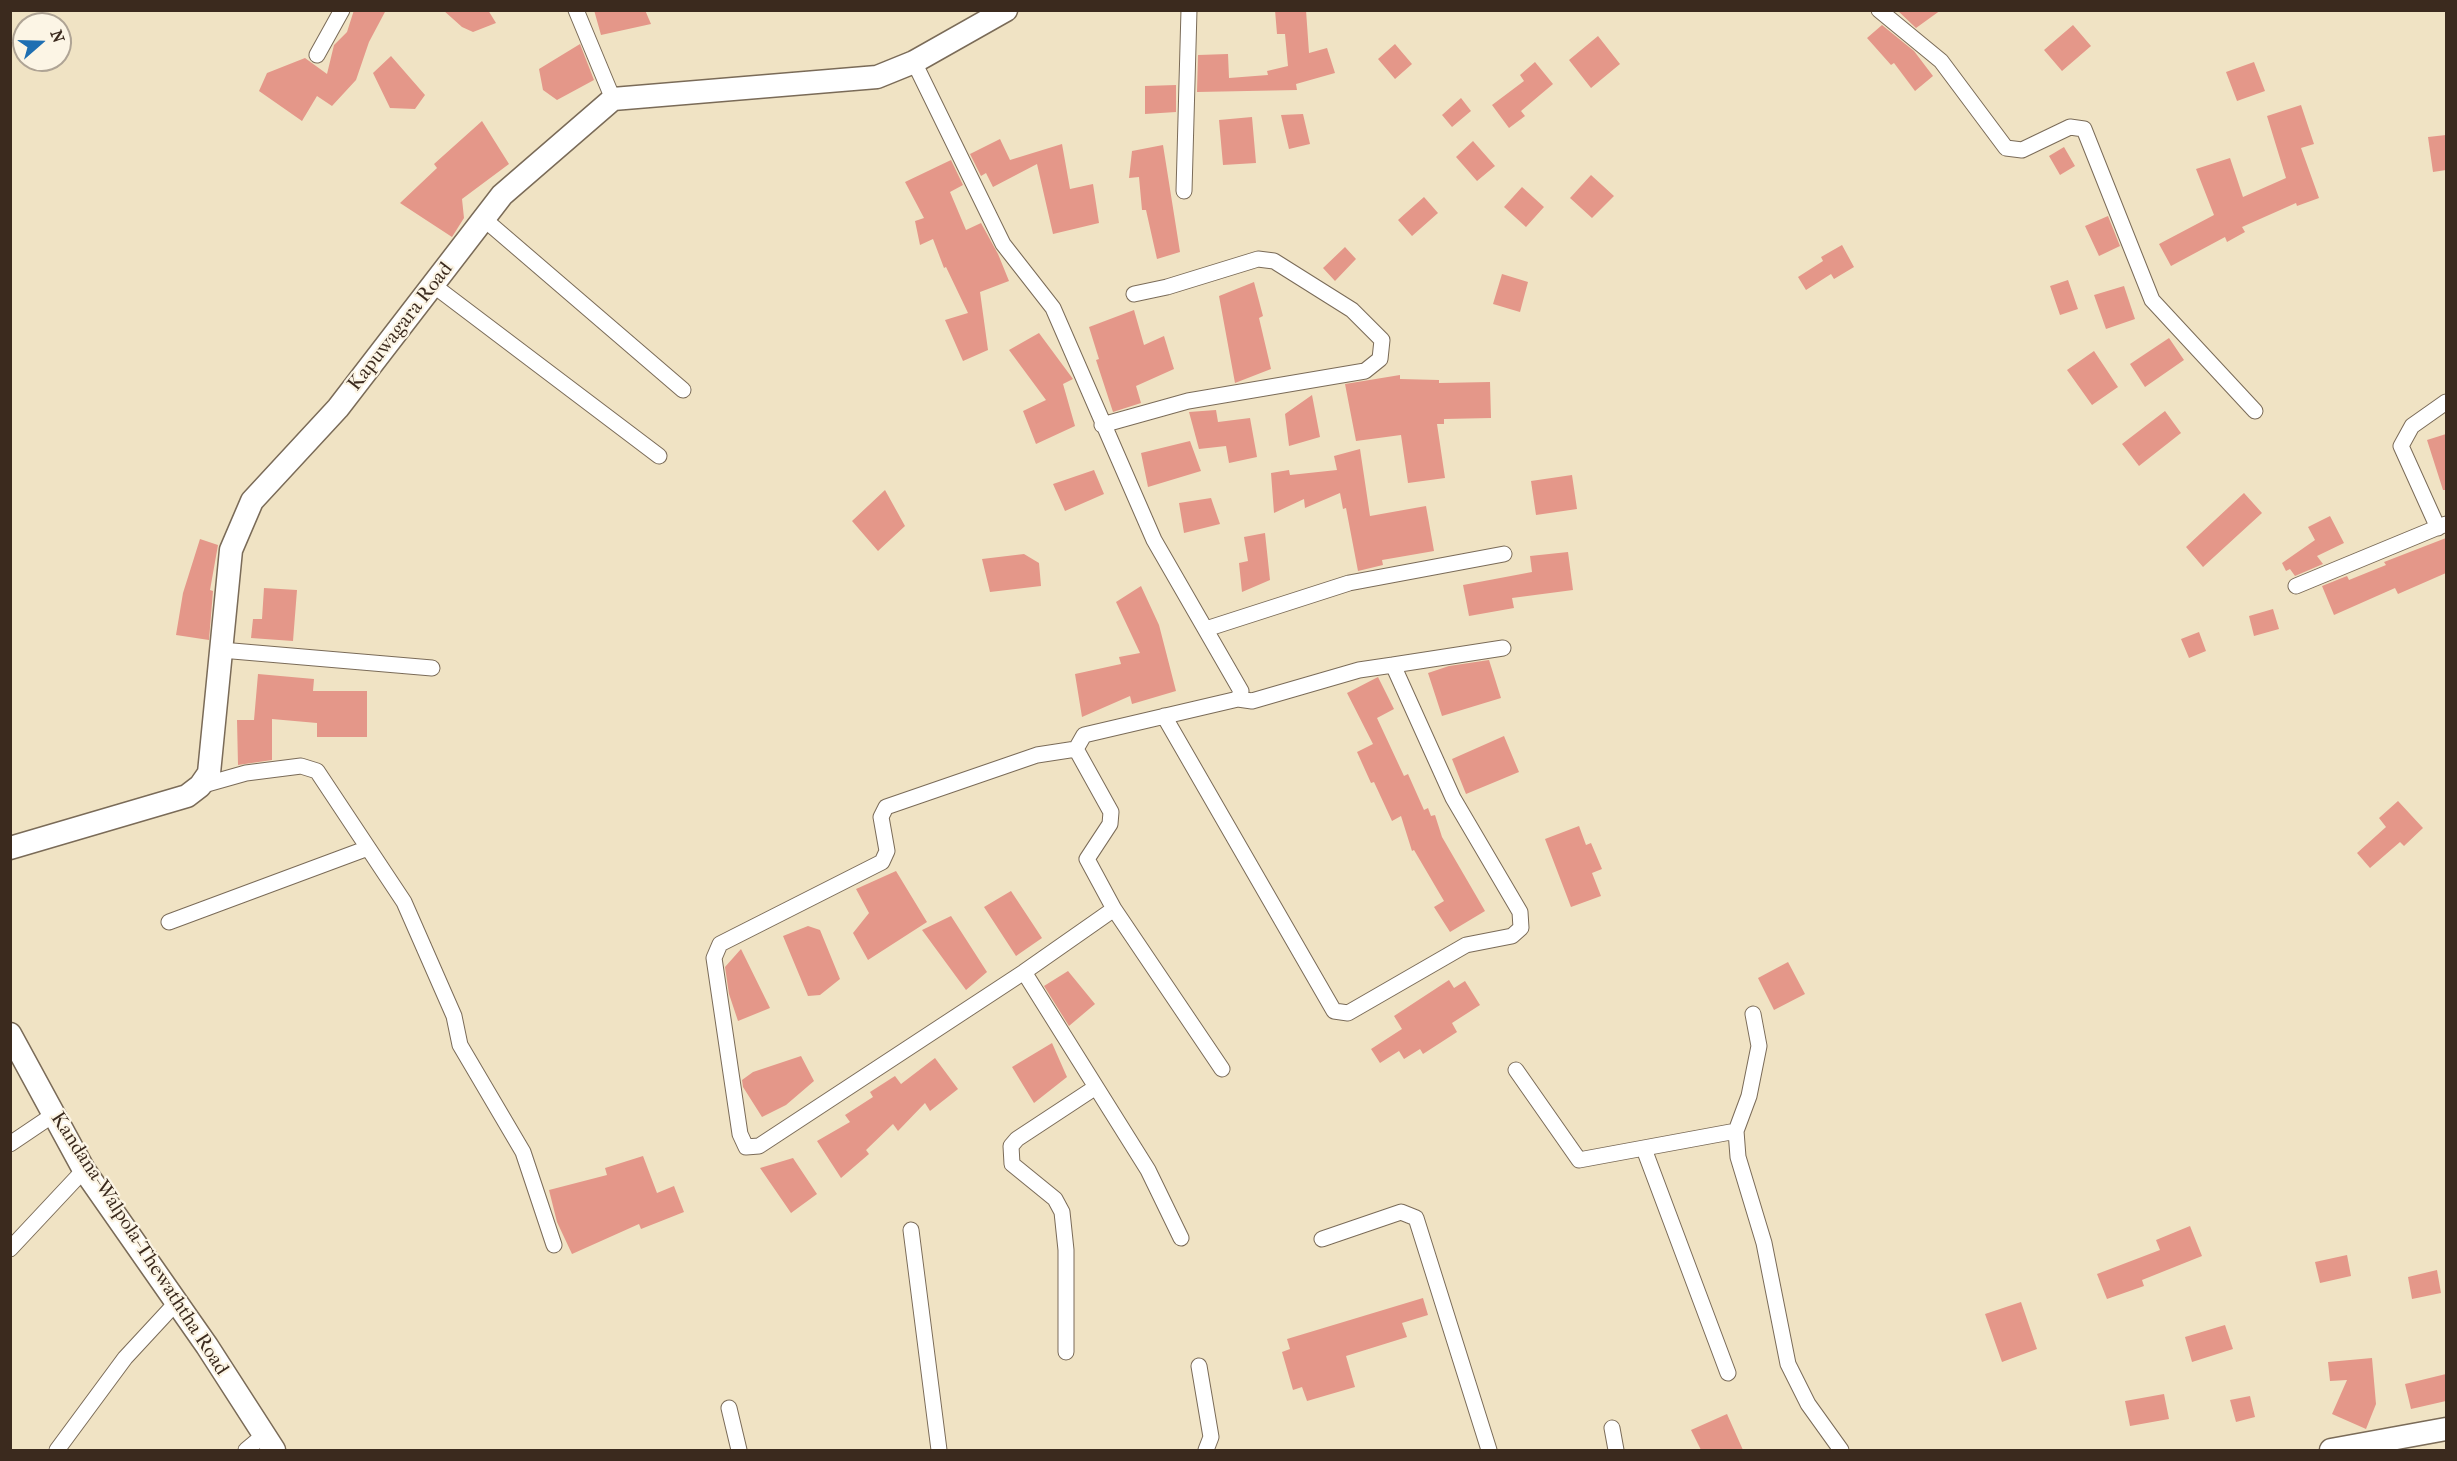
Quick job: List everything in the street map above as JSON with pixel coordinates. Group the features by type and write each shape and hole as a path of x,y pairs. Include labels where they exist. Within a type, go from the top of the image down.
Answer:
{"street":[{"path":"317,56 342,10"},
{"path":"576,10 613,99 877,78 914,62 1006,10"},
{"path":"1184,191 1189,10"},
{"path":"1880,10 1941,61 2006,148 2022,150 2070,127 2084,129 2152,300 2255,411"},
{"path":"914,62 1003,244 1053,308 1154,540 1241,691 1238,699"},
{"name":"Kapuwagara Road","path":"200,786 209,773 231,550 252,501 338,408 502,195 613,99"},
{"path":"484,219 683,390"},
{"path":"1102,425 1188,402 1365,371 1380,359 1382,340 1352,310 1274,261 1258,260 1134,294"},
{"path":"433,285 659,456"},
{"path":"2296,586 2442,526 2402,446 2412,426 2446,402"},
{"path":"1206,629 1349,583 1504,554"},
{"path":"1076,749 1084,735 1164,716 1238,699 1252,701 1359,670 1503,648"},
{"path":"221,650 432,668"},
{"path":"1164,716 1334,1011 1348,1013 1466,945 1512,936 1521,928 1520,912 1453,798 1393,665"},
{"path":"1076,749 1111,812 1110,824 1087,859 1114,909 1222,1069"},
{"path":"1076,749 1037,755 886,807 880,817 887,851 882,862 720,944 714,958 740,1134 746,1147 759,1146 1024,972 1114,909"},
{"path":"10,848 187,796 200,786 246,773 301,766 317,771 404,902 454,1016 460,1045 523,1152 554,1245"},
{"path":"170,922 368,849"},
{"path":"1024,972 1148,1170 1181,1238"},
{"path":"1753,1014 1759,1046 1749,1095 1736,1131 1738,1157 1764,1243 1788,1364 1808,1404 1840,1450"},
{"name":"Kandana-Walpola-Thewaththa Road","path":"10,1034 84,1170 175,1304 207,1346 269,1443"},
{"path":"1516,1070 1579,1160 1736,1131"},
{"path":"1066,1352 1066,1250 1062,1212 1054,1199 1012,1164 1011,1146 1017,1139 1096,1087"},
{"path":"10,1144 53,1115"},
{"path":"1644,1149 1728,1373"},
{"path":"10,1249 84,1170"},
{"path":"1322,1239 1401,1212 1416,1218 1490,1450"},
{"path":"911,1230 939,1450"},
{"path":"57,1450 125,1358 175,1304"},
{"path":"1199,1366 1211,1437 1206,1450"},
{"path":"729,1408 739,1450"},
{"path":"1612,1428 1616,1450"},
{"path":"2331,1450 2446,1429"},
{"path":"246,1450 269,1443"}],"building":[{"path":"354,10 386,10 369,42 356,80 332,106 317,96 302,121 259,91 267,73 305,58 327,74 334,45 347,32"},
{"path":"443,10 488,10 496,23 473,32 462,27"},
{"path":"594,10 645,10 651,24 601,35"},
{"path":"1275,10 1306,10 1309,53 1327,48 1335,73 1296,84 1297,90 1197,92 1198,55 1228,54 1229,78 1268,75 1267,71 1288,66 1285,34 1277,34"},
{"path":"1897,10 1941,10 1916,28"},
{"path":"1882,25 1914,51 1933,76 1915,91 1894,63 1891,65 1867,38"},
{"path":"2073,25 2091,46 2062,71 2044,50"},
{"path":"1598,36 1620,64 1591,88 1569,60"},
{"path":"580,44 594,80 557,100 543,90 539,69"},
{"path":"1395,44 1412,64 1395,79 1378,59"},
{"path":"391,56 425,95 415,109 390,108 373,73"},
{"path":"1535,62 1553,84 1521,111 1525,116 1509,128 1492,105 1524,81 1520,75"},
{"path":"2254,62 2265,91 2237,101 2226,72"},
{"path":"1176,85 1176,112 1145,114 1145,86"},
{"path":"1461,98 1471,111 1452,127 1442,115"},
{"path":"2301,105 2314,144 2301,148 2319,198 2297,206 2296,203 2242,227 2245,232 2227,242 2225,237 2171,266 2159,244 2214,215 2196,169 2230,158 2243,197 2286,178 2267,116"},
{"path":"1303,114 1310,144 1289,149 1281,115"},
{"path":"1252,117 1256,163 1223,165 1219,120"},
{"path":"482,121 509,164 462,199 464,218 452,237 400,203 437,168 434,164"},
{"path":"2446,135 2446,170 2433,172 2428,137"},
{"path":"1000,139 1010,160 1062,144 1070,189 1093,184 1099,223 1053,234 1037,164 993,187 986,173 981,176 970,154"},
{"path":"1473,141 1495,166 1477,181 1456,157"},
{"path":"1163,145 1180,252 1157,259 1146,210 1142,210 1139,177 1129,178 1132,151"},
{"path":"2064,147 2075,166 2060,175 2049,156"},
{"path":"951,160 963,185 950,192 966,230 981,223 998,254 1009,281 980,292 988,350 963,361 945,320 968,313 946,267 944,268 933,239 920,245 915,221 924,218 905,182"},
{"path":"1591,175 1614,196 1592,218 1570,198"},
{"path":"1522,187 1544,207 1526,227 1504,207"},
{"path":"1424,197 1438,213 1412,236 1398,220"},
{"path":"2108,216 2120,246 2099,256 2085,226"},
{"path":"1842,245 1854,267 1834,279 1831,274 1806,290 1798,277 1823,261 1821,257"},
{"path":"1345,247 1356,259 1335,281 1323,268"},
{"path":"1502,274 1528,282 1520,312 1493,304"},
{"path":"2068,280 2078,309 2060,315 2050,286"},
{"path":"1254,282 1263,316 1259,318 1271,369 1235,383 1219,296"},
{"path":"2124,286 2135,319 2106,329 2094,295"},
{"path":"1134,310 1144,345 1164,336 1174,369 1136,386 1141,403 1113,412 1096,360 1099,359 1089,327"},
{"path":"1039,333 1073,379 1063,384 1075,426 1036,444 1023,411 1046,400 1009,350"},
{"path":"2169,338 2184,360 2145,387 2130,364"},
{"path":"2094,351 2118,387 2092,405 2067,370"},
{"path":"1400,375 1400,379 1439,380 1439,383 1490,382 1491,418 1444,419 1444,424 1437,424 1445,478 1408,483 1401,435 1356,441 1345,384"},
{"path":"1312,395 1320,437 1289,446 1285,414"},
{"path":"1216,410 1218,422 1250,418 1257,457 1229,463 1226,446 1199,449 1189,412"},
{"path":"2165,411 2181,433 2139,466 2122,444"},
{"path":"2446,434 2446,490 2443,490 2427,440"},
{"path":"1190,441 1201,471 1148,487 1141,453"},
{"path":"1360,449 1370,516 1426,506 1434,551 1382,560 1383,565 1358,571 1346,508 1343,509 1340,493 1305,508 1304,499 1274,513 1271,473 1289,470 1290,475 1337,470 1334,456"},
{"path":"1094,470 1104,494 1065,511 1053,484"},
{"path":"1572,475 1577,509 1536,515 1531,481"},
{"path":"885,490 905,526 878,551 852,521"},
{"path":"2244,493 2262,513 2203,567 2186,547"},
{"path":"1211,498 1220,524 1184,533 1179,503"},
{"path":"2330,516 2344,543 2317,556 2323,564 2295,576 2290,569 2286,571 2282,563 2315,540 2308,527"},
{"path":"1265,533 1270,580 1242,592 1239,563 1248,561 1244,537"},
{"path":"2446,538 2446,573 2398,594 2395,588 2334,615 2322,586 2347,576 2349,580 2386,565 2384,562"},
{"path":"200,539 218,545 210,590 213,591 209,640 176,635 183,593"},
{"path":"1568,552 1573,590 1512,598 1514,608 1469,616 1463,585 1532,572 1530,556"},
{"path":"1024,554 1039,563 1041,586 990,592 982,559"},
{"path":"1141,586 1159,625 1176,691 1132,704 1130,696 1082,717 1075,674 1121,664 1119,657 1140,653 1116,602"},
{"path":"264,588 297,590 293,641 251,638 253,619 262,619"},
{"path":"2273,609 2279,629 2254,636 2249,616"},
{"path":"2199,632 2206,651 2189,658 2181,639"},
{"path":"1489,660 1501,698 1442,716 1428,673 1449,666"},
{"path":"258,674 314,679 313,691 367,691 367,737 317,737 317,723 272,719 272,760 238,765 237,720 254,720"},
{"path":"1378,677 1394,709 1377,718 1404,776 1408,774 1424,810 1428,808 1431,816 1435,815 1442,837 1485,911 1450,932 1434,907 1444,901 1414,850 1412,851 1401,816 1392,821 1357,752 1373,744 1347,693"},
{"path":"1504,736 1519,772 1466,794 1452,759"},
{"path":"2398,801 2423,828 2404,846 2400,842 2370,868 2357,853 2386,827 2379,818"},
{"path":"1579,826 1586,845 1591,843 1602,869 1592,873 1601,896 1571,907 1545,839"},
{"path":"896,871 927,922 868,960 853,933 869,913 856,889"},
{"path":"1011,891 1042,938 1016,956 984,907"},
{"path":"951,916 987,972 966,990 922,930"},
{"path":"808,926 820,930 840,979 820,995 808,996 783,936"},
{"path":"741,949 770,1008 738,1021 729,994 725,967"},
{"path":"1788,962 1805,994 1774,1010 1758,978"},
{"path":"1068,971 1095,1004 1069,1026 1044,986"},
{"path":"1449,980 1454,988 1465,981 1480,1005 1452,1023 1457,1032 1423,1054 1420,1049 1404,1059 1399,1051 1380,1063 1371,1049 1402,1029 1394,1016"},
{"path":"1052,1043 1067,1077 1034,1103 1012,1067"},
{"path":"801,1056 814,1081 786,1105 762,1117 743,1087 742,1080 753,1072"},
{"path":"935,1058 958,1089 930,1111 925,1103 898,1131 893,1124 866,1150 869,1154 841,1178 817,1141 850,1122 845,1115 873,1097 870,1092 895,1076 901,1084"},
{"path":"643,1156 657,1193 674,1186 684,1212 641,1229 639,1224 572,1254 557,1222 549,1190 607,1175 605,1168"},
{"path":"793,1158 817,1194 791,1213 760,1168"},
{"path":"2190,1226 2202,1256 2142,1280 2144,1286 2107,1299 2097,1274 2160,1250 2156,1240"},
{"path":"2347,1255 2351,1276 2320,1283 2315,1262"},
{"path":"2437,1270 2441,1293 2412,1299 2408,1277"},
{"path":"1423,1298 1428,1315 1402,1323 1407,1337 1346,1356 1355,1387 1307,1401 1302,1387 1293,1390 1282,1352 1290,1349 1287,1339"},
{"path":"2021,1302 2037,1349 2002,1362 1985,1314"},
{"path":"2225,1325 2233,1349 2192,1362 2185,1337"},
{"path":"2372,1358 2376,1404 2366,1429 2332,1414 2347,1380 2330,1381 2328,1362"},
{"path":"2446,1374 2446,1401 2411,1409 2405,1384"},
{"path":"2164,1394 2169,1419 2130,1426 2125,1401"},
{"path":"2250,1396 2255,1417 2236,1422 2230,1400"},
{"path":"1727,1414 1743,1450 1701,1450 1691,1430"}]}
